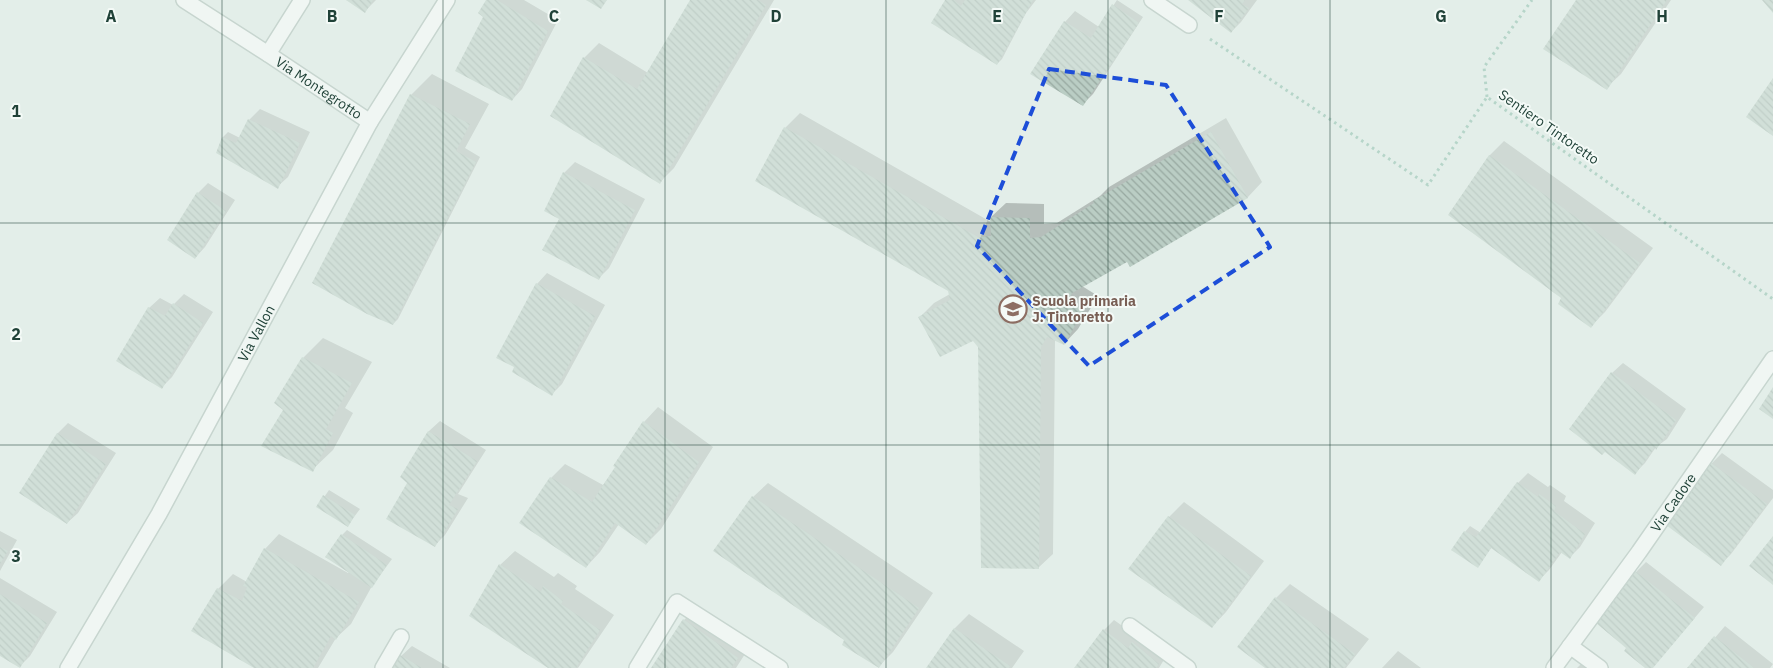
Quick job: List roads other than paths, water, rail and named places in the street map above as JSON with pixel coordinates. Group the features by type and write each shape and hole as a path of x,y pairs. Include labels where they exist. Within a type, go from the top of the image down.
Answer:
{"street":[{"name":"Via Montegrotto","path":"184,0 370,122"},
{"name":"Via Montegrotto","path":"268,54 302,0"},
{"name":"Via Vallon","path":"68,668 159,514 370,122 447,0"},
{"path":"1152,0 1189,24"},
{"name":"Via Cadore","path":"1554,668 1639,552 1773,359"},
{"path":"637,668 677,602 780,668"},
{"path":"1130,626 1188,668"},
{"path":"383,668 401,637"},
{"path":"1570,646 1600,668"}],"place":[{"name":"Scuola primaria J. Tintoretto","path":"1013,309"}]}
